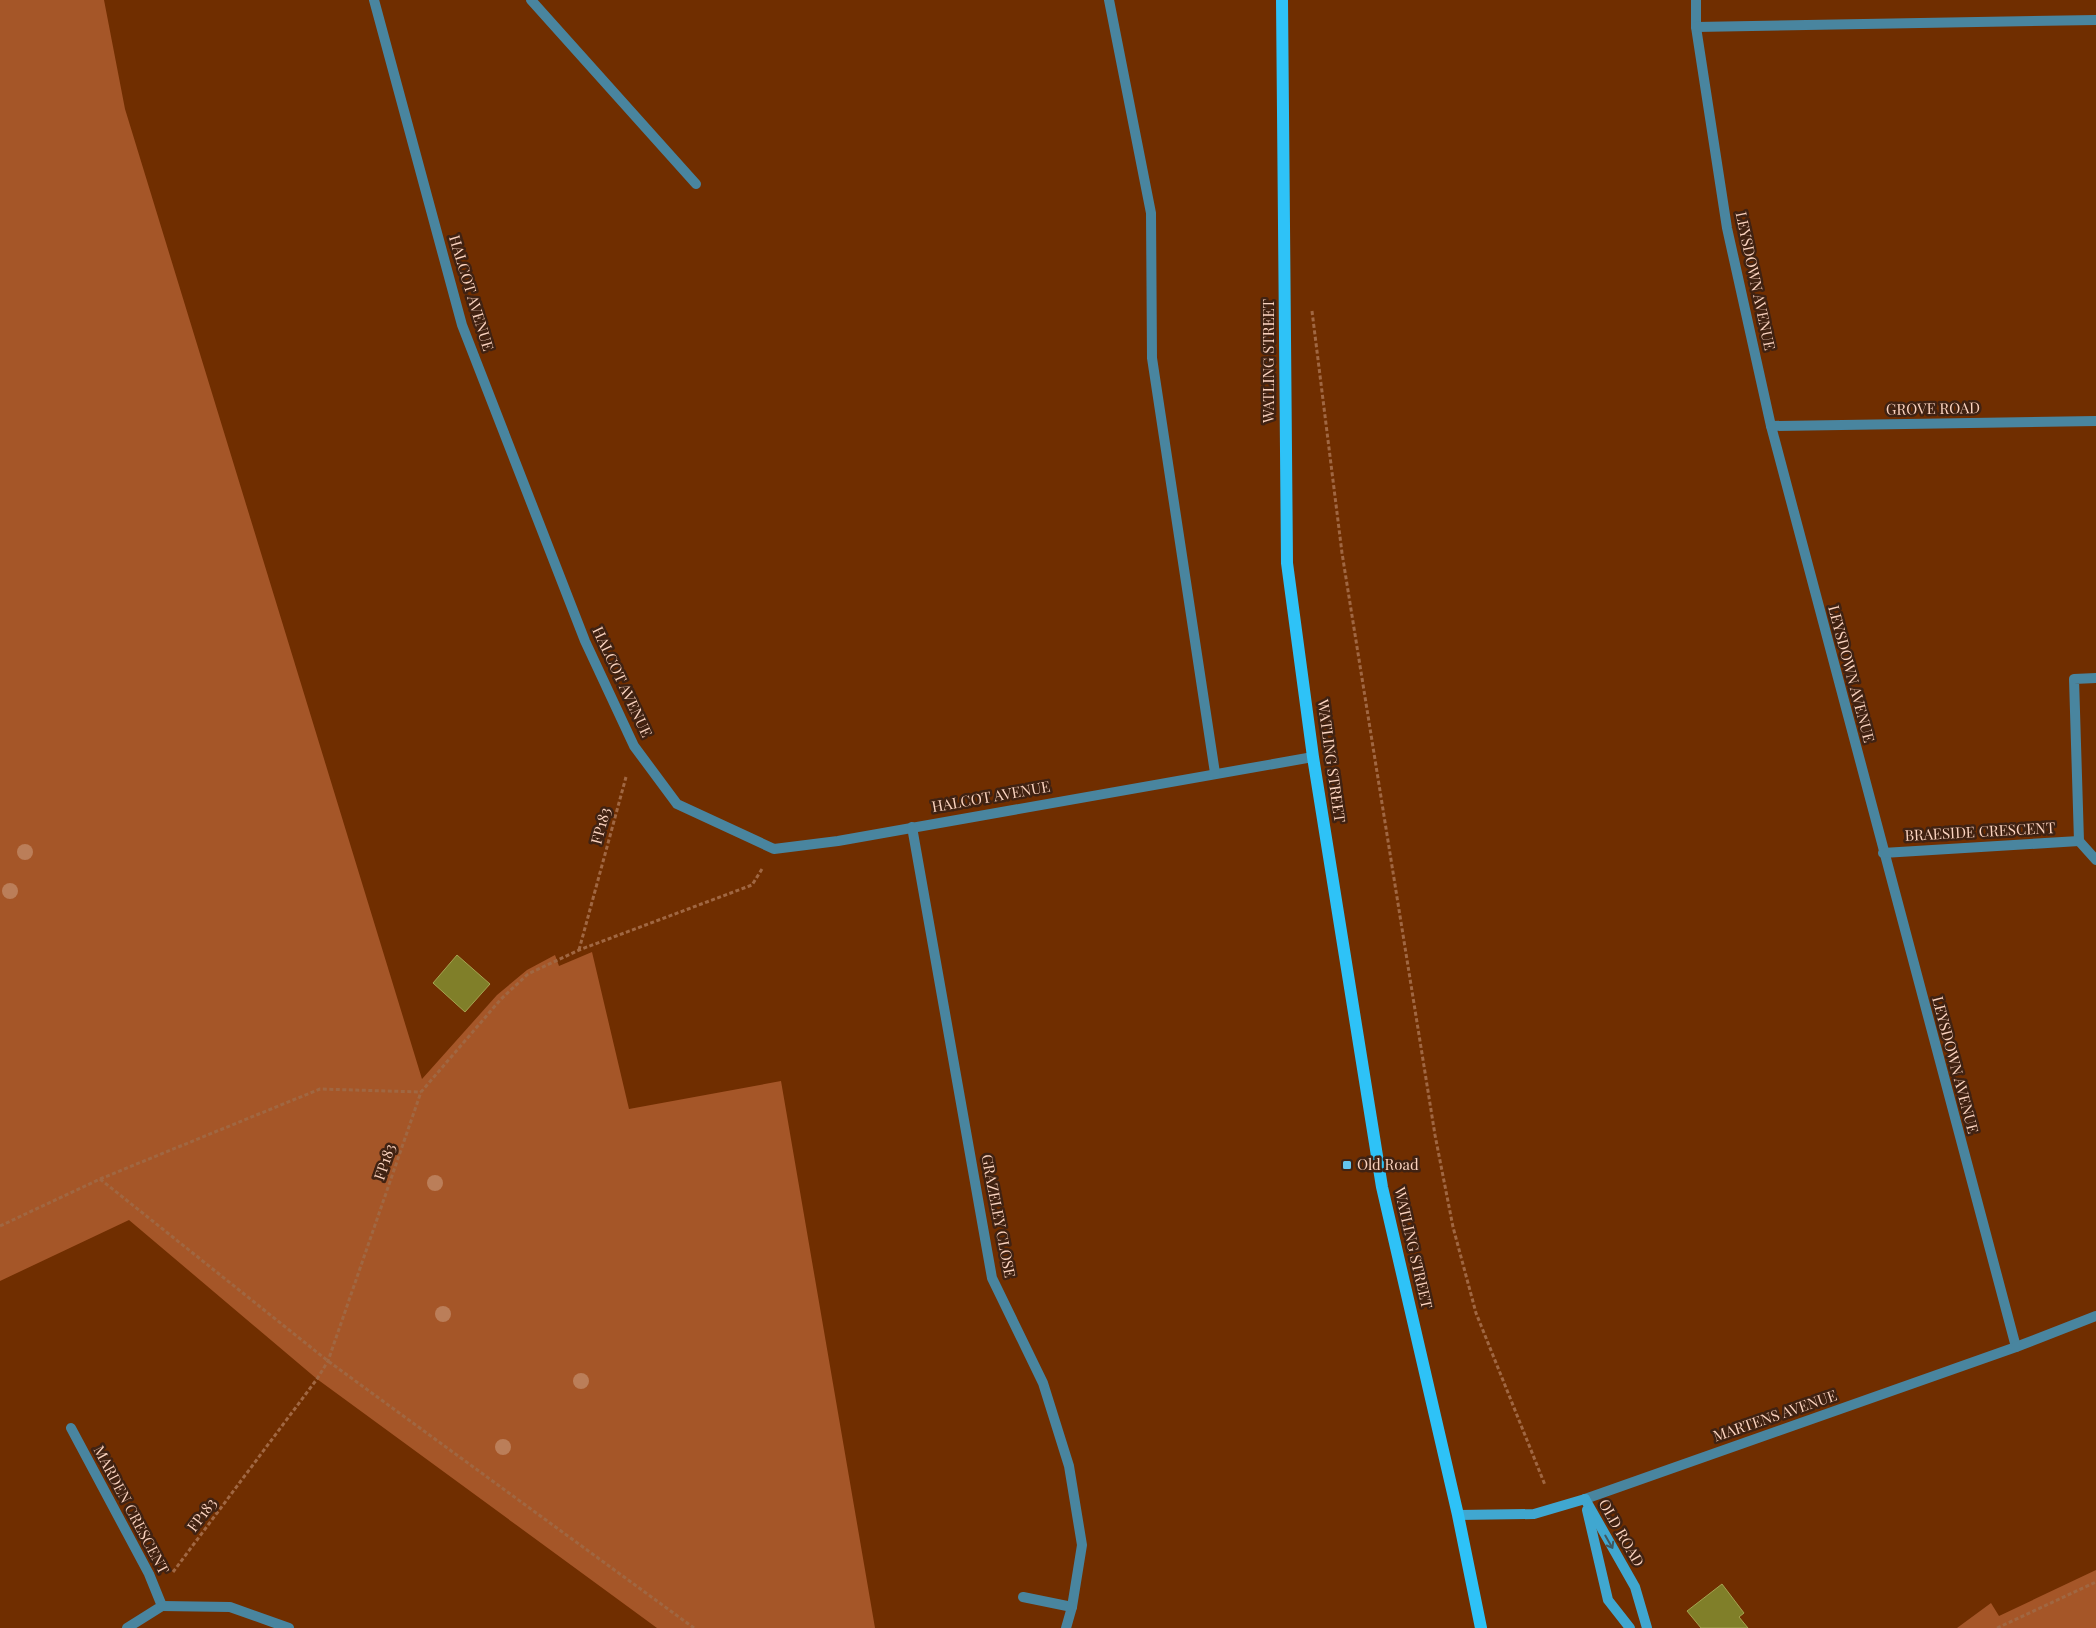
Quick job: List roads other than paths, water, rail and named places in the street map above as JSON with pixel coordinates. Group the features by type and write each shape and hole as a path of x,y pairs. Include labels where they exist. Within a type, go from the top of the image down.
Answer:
{"main road":[{"name":"WATLING STREET","path":"1282,0 1287,563 1313,757 1382,1187 1458,1515 1482,1628"}],"street":[{"name":"HALCOT AVENUE","path":"375,0 462,325 585,641 634,746 677,804 774,849 838,841 1313,757"},
{"path":"531,0 696,184"},
{"path":"1109,0 1151,213 1152,358 1215,773"},
{"name":"LEYSDOWN AVENUE","path":"1696,0 1696,27 1727,228 1771,426 1883,853 2016,1347"},
{"path":"1696,27 2096,20"},
{"name":"GROVE ROAD","path":"1771,426 2096,421"},
{"path":"2096,678 2074,678 2079,842 2096,860"},
{"name":"GRAZELEY CLOSE","path":"912,827 992,1278 1043,1383 1070,1466 1082,1545 1072,1607 1066,1628"},
{"name":"BRAESIDE CRESCENT","path":"1883,853 2079,842"},
{"name":"MARTENS AVENUE","path":"1458,1515 1534,1514 1585,1500 2016,1347 2096,1316"},
{"name":"MARDEN CRESCENT","path":"71,1428 149,1574 162,1606"},
{"name":"OLD ROAD","path":"1585,1500 1608,1600 1630,1628"},
{"name":"OLD ROAD","path":"1585,1500 1634,1587 1647,1628"},
{"path":"1023,1597 1072,1607"},
{"path":"127,1628 162,1606 230,1607 289,1628"}],"place":[{"name":"Old Road","path":"1347,1165"}]}
